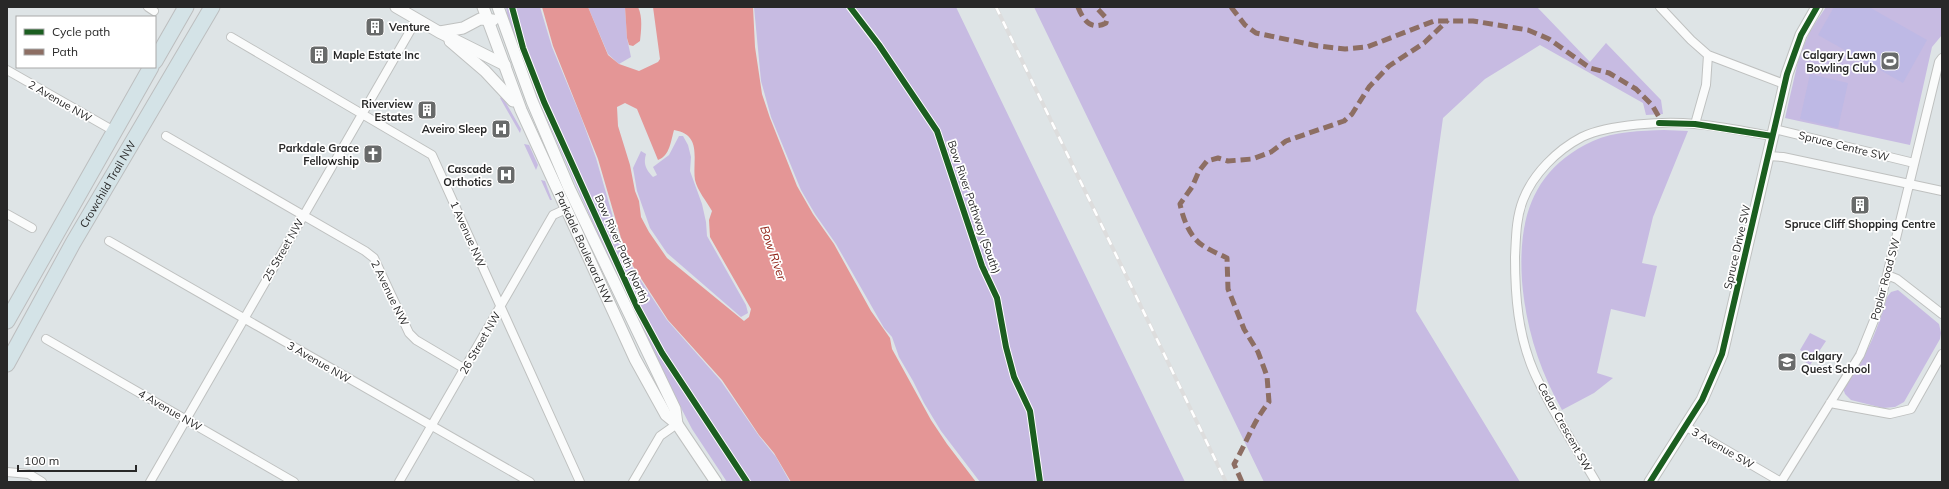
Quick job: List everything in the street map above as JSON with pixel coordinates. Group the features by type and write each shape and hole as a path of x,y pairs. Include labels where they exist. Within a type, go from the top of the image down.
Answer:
{"highway":[{"path":"156,59 186,7"},
{"name":"Crowchild Trail NW","path":"7,364 73,243 212,7"},
{"name":"Crowchild Trail NW","path":"7,321 150,68"}],"main road":[{"path":"396,7 439,32 521,74"},
{"path":"473,22 478,7"},
{"name":"Parkdale Boulevard NW","path":"483,7 521,110 647,384 666,415 677,424 716,482"},
{"name":"Parkdale Boulevard NW","path":"498,7 521,74 569,188 675,409 677,424"},
{"name":"Spruce Drive SW","path":"1650,482 1705,393 1722,354 1784,84 1801,35 1817,7"},
{"path":"439,32 464,28 480,18 495,20 506,29"},
{"path":"439,32 485,71 506,91 521,110"}],"street":[{"path":"1660,7 1691,40 1708,55 1784,84"},
{"name":"25 Street NW","path":"150,482 417,19"},
{"name":"1 Avenue NW","path":"231,37 432,155 580,482"},
{"path":"1695,124 1706,85 1708,55"},
{"name":"Poplar Road SW","path":"1781,482 1860,355 1879,308 1939,62 1942,58"},
{"name":"2 Avenue NW","path":"7,70 114,131"},
{"name":"Cedar Crescent SW","path":"1596,482 1554,412 1534,371 1523,338 1515,290 1516,237 1518,215 1528,189 1535,178 1554,157 1582,137 1619,126 1659,122 1695,124 1773,133"},
{"name":"Spruce Centre SW","path":"1773,133 1914,163"},
{"name":"2 Avenue NW","path":"166,136 374,258 409,333 416,340 465,369"},
{"name":"Spruce Centre SW","path":"1768,156 1783,156 1942,191"},
{"name":"26 Street NW","path":"399,482 553,215 566,209"},
{"path":"7,214 32,228"},
{"name":"3 Avenue NW","path":"109,242 530,482"},
{"path":"1887,275 1897,279 1942,314"},
{"name":"4 Avenue NW","path":"46,339 294,482"},
{"path":"1830,403 1890,414 1911,409 1942,354"},
{"path":"633,482 660,436 677,424"},
{"name":"3 Avenue SW","path":"1685,426 1781,482"},
{"path":"7,472 29,474 43,482"}],"shaded area":[{"path":"506,7 540,7 552,47 596,158 619,238 632,267 667,320 721,381 759,436 776,457 790,482 727,482 692,429 616,275 531,84 507,14"},
{"path":"588,7 625,7 627,38 631,57 619,64 608,54"},
{"path":"754,7 956,7 1185,482 980,482 941,431 899,357 892,337 884,328 836,244 815,214 801,190 771,117 761,81"},
{"path":"1034,7 1537,7 1590,62 1606,43 1661,100 1663,114 1646,115 1643,103 1540,45 1485,79 1443,118 1416,311 1520,482 1264,482"},
{"path":"1826,7 1942,7 1942,35 1932,47 1910,145 1785,118 1799,57 1810,31"},
{"name":"Calgary Lawn Bowling Club","path":"1834,7 1869,7 1927,40 1903,83 1818,35"},
{"path":"1810,74 1848,83 1838,128 1800,119"},
{"path":"502,96 521,129 520,133 500,98"},
{"path":"1664,130 1688,131 1653,217 1642,263 1657,266 1645,317 1611,309 1597,373 1613,378 1594,393 1562,410 1540,364 1530,332 1524,298 1521,258 1527,217 1533,198 1543,181 1556,166 1572,153 1593,141 1619,133"},
{"path":"679,136 683,136 688,145 691,157 690,171 702,204 707,236 746,305 748,313 741,317 667,253 650,228 637,191 633,168 641,151 646,154 646,167 653,177 657,175 653,167 669,155"},
{"path":"524,144 529,145 538,165 536,170"},
{"path":"541,180 545,181 552,200 550,200"},
{"path":"1898,290 1939,324 1941,333 1940,339 1904,402 1895,407 1883,408 1851,400 1845,394 1843,388 1865,355 1875,334 1887,297 1891,292"},
{"path":"1810,333 1826,341 1810,365 1800,357 1803,352 1800,350"}],"water":[{"name":"Bow River","path":"542,7 588,7 608,55 619,64 639,71 658,62 660,59 653,7 753,7 755,47 762,94 797,186 813,214 834,244 871,311 890,338 892,349 931,420 976,482 791,482 774,453 759,435 722,380 668,320 633,266 621,238 598,159 553,46","holes":["625,103 637,109 658,160 668,151 674,130 689,137 693,143 696,184 712,211 709,220 710,237 751,309 749,317 744,321 667,258 649,232 641,217 639,201 635,191 630,165 618,126 617,107"]},
{"path":"625,7 638,7 641,15 640,41 633,46 629,45 627,38"}],"railway":[{"path":"996,7 1226,482"}],"marked path":[{"path":"1078,7 1085,20 1096,26 1106,23 1107,19 1096,7"},
{"path":"1231,7 1245,25 1256,33 1318,46 1345,49 1367,47 1434,21 1473,21 1528,30 1549,39 1590,68 1609,73 1636,89 1652,105 1659,117 1659,123"},
{"path":"1242,482 1234,464 1259,416 1269,402 1267,376 1258,352 1244,329 1228,289 1227,258 1205,247 1197,241 1190,232 1180,204 1192,187 1199,171 1207,161 1218,158 1228,161 1252,159 1271,152 1286,141 1344,121 1352,114 1369,87 1389,66 1424,43 1448,20"}],"cycle path":[{"name":"Bow River Path (North)","path":"512,7 523,48 544,102 637,307 662,353 747,482"},
{"name":"Bow River Pathway (South)","path":"850,7 879,45 937,131 982,266 997,298 1006,347 1014,377 1030,411 1040,482"},
{"path":"1650,482 1702,400 1722,354 1787,74 1801,35 1817,7"},
{"path":"1659,123 1695,124 1772,136"}],"place":[{"name":"Venture","path":"375,27"},
{"name":"Maple Estate Inc","path":"319,55"},
{"name":"Calgary Lawn Bowling Club","path":"1890,61"},
{"name":"Riverview Estates","path":"427,110"},
{"name":"Aveiro Sleep","path":"501,129"},
{"name":"Parkdale Grace Fellowship","path":"373,154"},
{"name":"Cascade Orthotics","path":"506,175"},
{"name":"Spruce Cliff Shopping Centre","path":"1860,205"},
{"name":"Calgary Quest School","path":"1787,362"}]}
